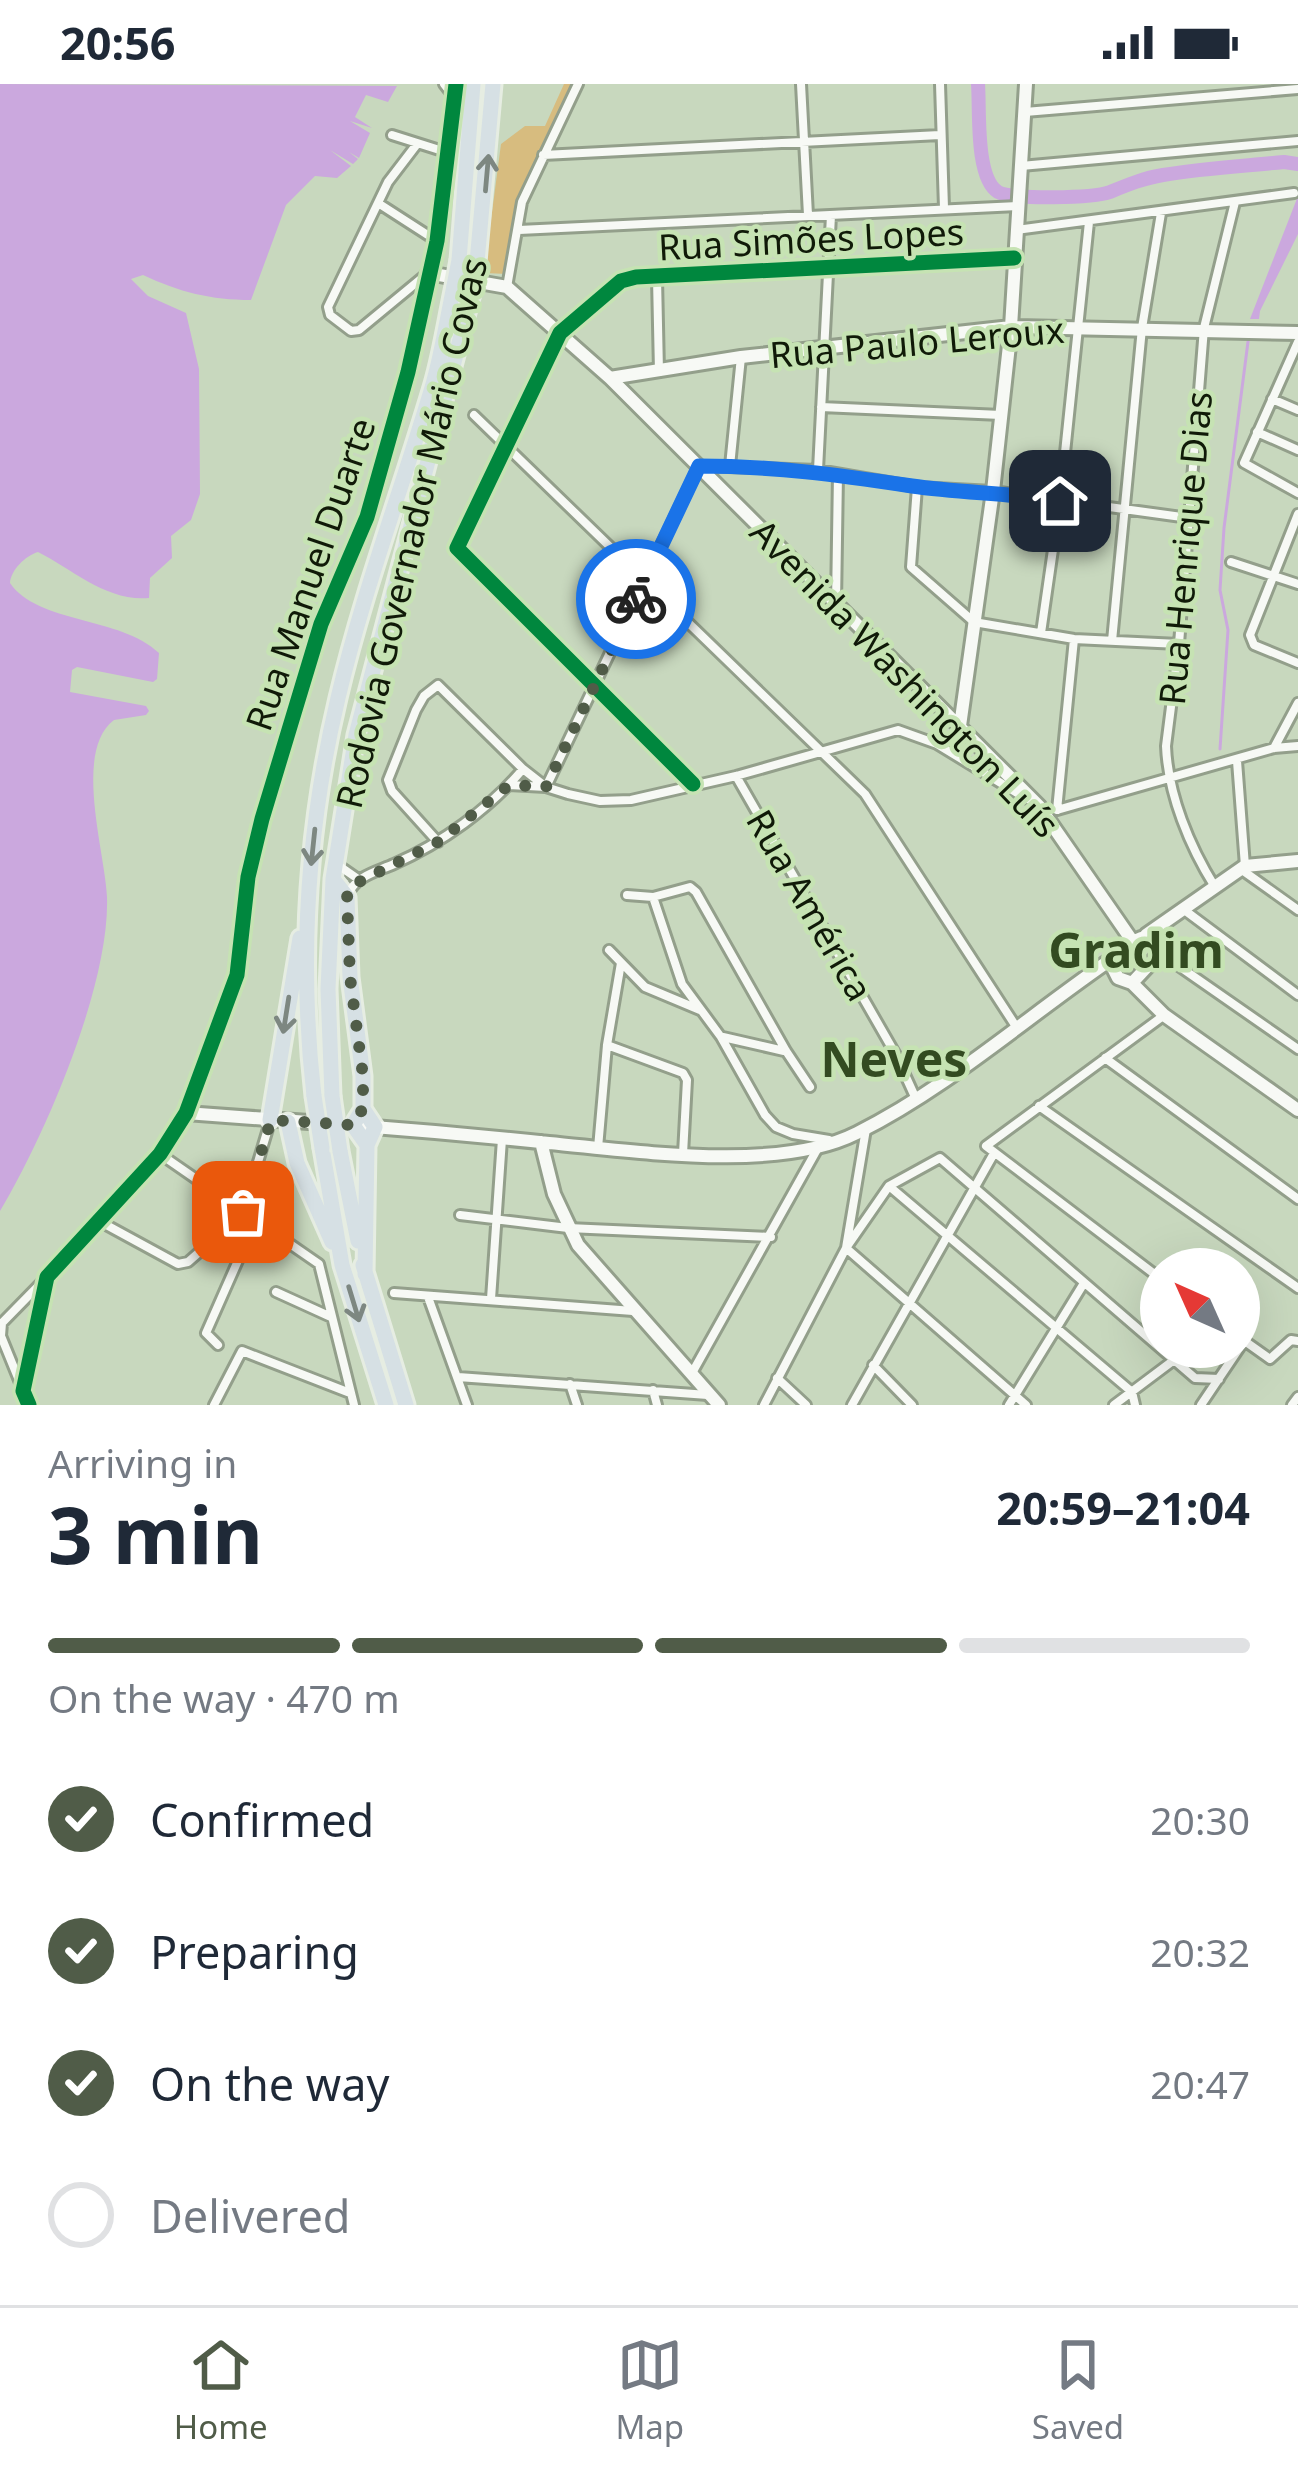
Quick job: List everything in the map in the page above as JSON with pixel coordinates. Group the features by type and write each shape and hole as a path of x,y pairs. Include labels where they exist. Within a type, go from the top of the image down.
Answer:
{"highway":[{"name":"Rodovia Governador Mário Covas","path":"406,1405 314,1096 307,1013 308,912 321,782 338,695 434,380 454,286 473,84"},
{"name":"Rodovia Governador Mário Covas","path":"386,1405 342,1265 331,1149 328,989 334,871 372,670 420,502 472,290 493,84"},
{"path":"334,871 347,897 363,1108 375,1127 367,1145 365,1274"},
{"path":"308,912 292,978 279,1121 342,1265"},
{"path":"363,1108 353,1125 367,1145"}],"street":[{"path":"444,84 455,98"},
{"path":"417,145 377,203 328,307 330,315 351,331 359,330 428,273 437,241 456,84"},
{"path":"428,273 507,287 522,202 578,84"},
{"path":"801,84 808,215"},
{"path":"940,84 944,208"},
{"path":"961,726 1011,327 1026,84"},
{"path":"1023,112 1241,89 1298,88"},
{"path":"392,135 449,153"},
{"path":"543,154 940,135"},
{"path":"1021,166 1298,141"},
{"path":"1016,230 1294,193"},
{"path":"519,230 944,208 1019,198"},
{"name":"Rua Henrique Dias","path":"1215,887 1192,851 1166,746 1179,644 1204,328 1235,202"},
{"path":"377,203 437,241"},
{"path":"1112,641 1142,328 1161,213"},
{"path":"818,470 831,215"},
{"path":"1041,634 1089,222"},
{"name":"Rua Simões Lopes","path":"560,333 621,281 1014,259"},
{"name":"Rua Manuel Duarte","path":"28,1405 0,1329 7,1316 160,1154 186,1113 237,975 248,877 262,819 321,624 367,518 408,372 428,273"},
{"path":"657,278 659,373"},
{"name":"Avenida Washington Luís","path":"507,287 610,378 1047,810 1140,939 1157,938 1161,950"},
{"name":"Rua Paulo Leroux","path":"610,378 741,357 1011,327 1204,328 1298,338"},
{"path":"560,333 457,548 693,784"},
{"path":"1298,338 1245,458 1247,467 1298,493"},
{"path":"730,466 741,357"},
{"path":"1273,399 1298,410"},
{"path":"821,407 1001,415"},
{"path":"474,415 882,815 1016,1028"},
{"path":"1257,431 1298,450"},
{"path":"546,787 699,466 818,470 917,487 994,491 1189,518"},
{"path":"836,605 838,474"},
{"path":"917,487 911,567 974,622 1075,639 1179,644"},
{"path":"1298,514 1271,575 1250,641 1298,663"},
{"path":"1231,562 1298,584"},
{"path":"1047,810 1075,639"},
{"path":"438,842 392,791 388,780 416,710 438,685 546,787"},
{"path":"1274,748 1298,703"},
{"path":"509,785 546,787 600,801 631,800 909,730 1047,810 1274,748 1298,746"},
{"path":"1237,761 1243,868 1298,910"},
{"path":"347,897 358,879 438,842 523,769"},
{"name":"Rua América","path":"736,776 896,1055 916,1099"},
{"path":"186,1113 683,1154 759,1156 837,1141 916,1099 1243,868 1298,861"},
{"path":"334,871 358,879"},
{"path":"627,895 653,897 694,889 785,1052 810,1087"},
{"path":"653,897 674,963 701,1011 722,1036 765,1115 793,1134 837,1141"},
{"path":"1183,910 1298,995"},
{"path":"1086,976 1125,981 1161,950 1161,925"},
{"path":"609,950 646,987 701,1011"},
{"path":"1161,950 1298,1049"},
{"path":"1113,958 1113,970 1164,1015 1298,1110"},
{"path":"598,1148 607,1045 621,963"},
{"path":"1140,1264 993,1155 987,1144 1164,1015"},
{"path":"722,1036 785,1052"},
{"path":"607,1045 683,1072 687,1080 683,1154"},
{"path":"1105,1058 1298,1199"},
{"path":"1039,1106 1298,1288"},
{"path":"243,1212 279,1121"},
{"path":"846,1248 867,1127"},
{"path":"491,1299 502,1139"},
{"path":"541,1142 568,1228 633,1311 714,1400"},
{"path":"691,1376 820,1144"},
{"path":"160,1154 319,1264 354,1405"},
{"path":"852,1405 993,1155"},
{"path":"764,1405 846,1248 889,1186 940,1158 1140,1331"},
{"path":"889,1186 1132,1392 1135,1405"},
{"path":"460,1215 568,1228 771,1237"},
{"path":"99,1221 178,1264 188,1262 213,1240 234,1244 240,1256 206,1333 218,1345"},
{"path":"846,1248 1026,1405"},
{"path":"23,1391 47,1276"},
{"path":"1009,1405 1084,1282"},
{"path":"276,1292 333,1318"},
{"path":"394,1293 633,1311"},
{"path":"428,1297 467,1405"},
{"path":"1260,1352 1270,1359 1296,1337"},
{"path":"214,1405 238,1354 247,1352 350,1393"},
{"path":"873,1365 912,1405"},
{"path":"1114,1405 1164,1368"},
{"path":"1183,1368 1195,1378 1219,1379"},
{"path":"1201,1405 1225,1368"},
{"path":"458,1377 653,1390 714,1400"},
{"path":"778,1378 806,1405"},
{"path":"570,1384 578,1405"},
{"path":"653,1390 657,1405"},
{"path":"1292,1405 1298,1397"}],"shaded area":[{"path":"0,84 397,86 388,102 366,95 355,117 372,128 350,121 370,133 359,158 349,152 358,159 353,164 330,150 351,166 337,178 315,176 286,205 251,300 196,294 143,275 131,279 148,296 186,313 199,369 200,494 191,520 171,536 172,558 150,578 149,598 104,590 38,552 20,564 11,578 10,583 23,596 40,606 123,632 159,653 153,682 77,667 72,670 70,692 146,706 149,711 114,720 95,754 94,803 107,897 98,973 72,1059 0,1211"},
{"path":"564,84 575,84 522,190 508,274 484,273 501,144 525,126 545,126"},
{"path":"1298,196 1298,234 1259,319 1250,319"}],"waterway":[{"path":"978,84 985,173 998,192 1006,195 1088,196 1178,173 1298,164"},
{"path":"1220,749 1228,630 1220,590 1224,528 1249,334"}],"cycle path":[{"path":"29,1405 23,1391 47,1277 160,1154 186,1113 237,975 248,877 262,819 321,624 367,517 408,372 437,241 456,84"},
{"path":"693,784 457,548 560,333 621,281 636,277 1014,258"}],"way so far":[{"path":"243,1212 271,1120 353,1125 362,1115 363,1076 350,977 347,897 351,886 438,842 509,785 546,787 636,599"}],"district":[{"name":"Gradim","path":"1136,949"},
{"name":"Neves","path":"894,1058"}],"route":[{"path":"636,599 699,466 818,470 917,487 1060,501"}]}
